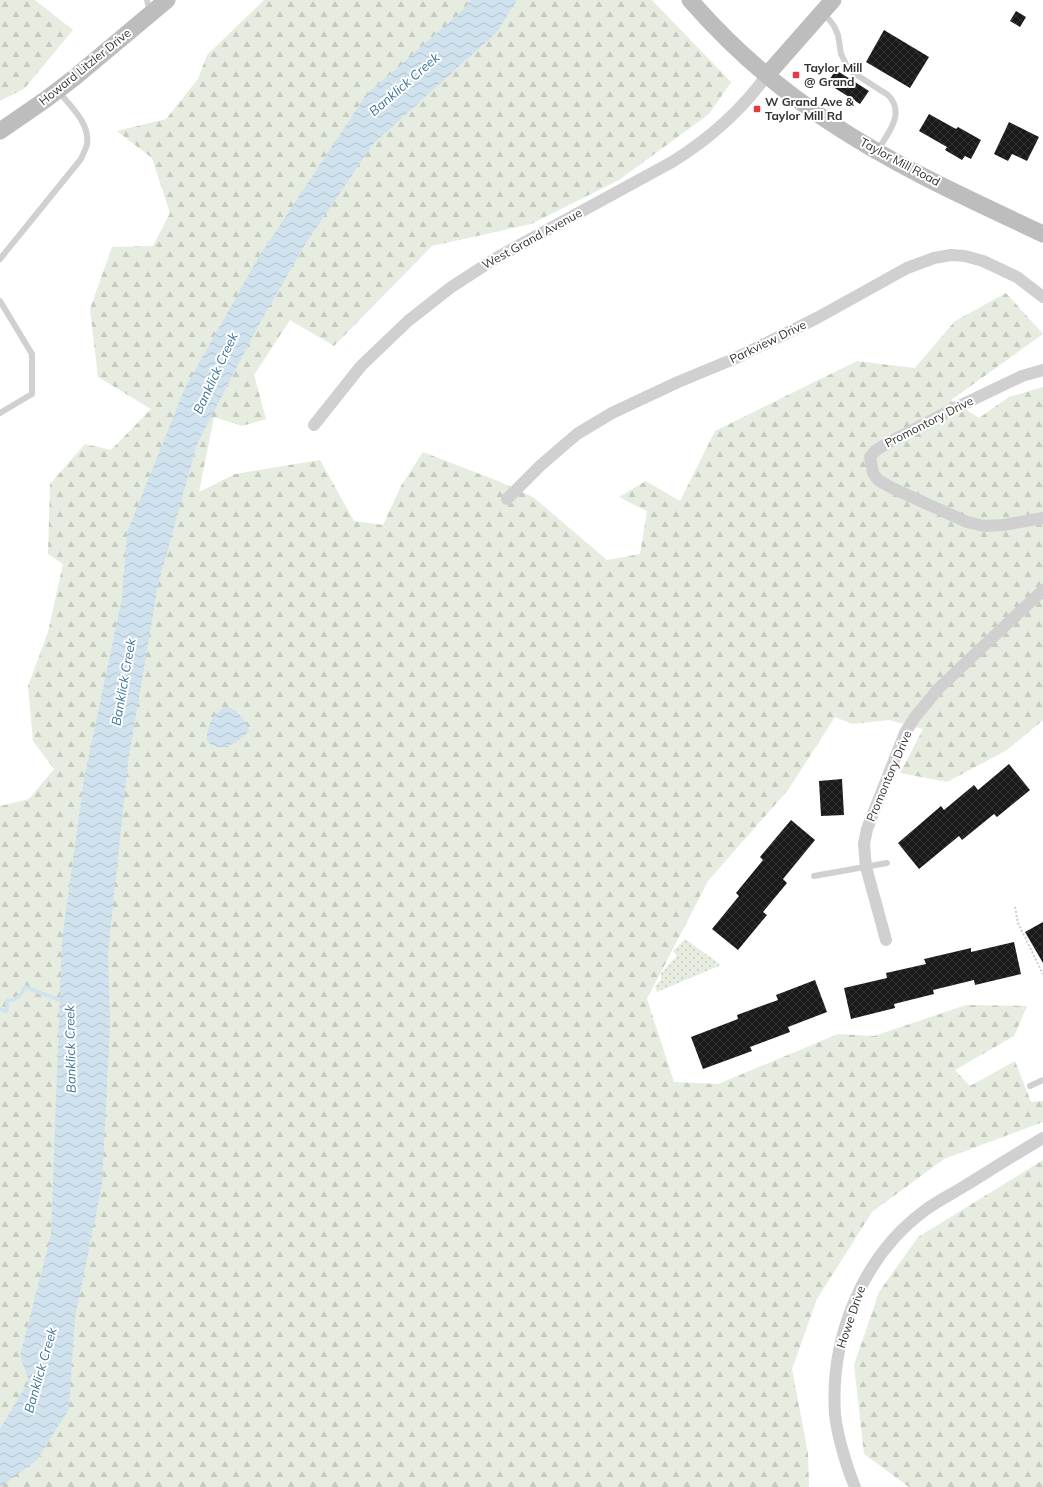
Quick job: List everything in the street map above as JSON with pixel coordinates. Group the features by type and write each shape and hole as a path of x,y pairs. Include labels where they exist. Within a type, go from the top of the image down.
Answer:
{"main road":[{"name":"Howard Litzler Drive","path":"0,131 57,91 149,7 167,0"},
{"name":"Taylor Mill Road","path":"690,0 729,42 784,90 831,123 915,171 1043,234"},
{"path":"767,75 828,6"}],"street":[{"name":"West Grand Avenue","path":"314,425 361,366 408,321 450,288 496,258 672,162 696,147 718,129 753,95 767,75"},
{"name":"Parkview Drive","path":"508,499 541,465 577,434 612,413 743,354 817,318 906,268 933,258 952,255 964,256 983,261 1017,277 1043,297"},
{"name":"Promontory Drive","path":"1043,370 1022,376 949,411 884,445 875,451 870,457 873,473 878,480 892,488 967,522 984,526 1003,525 1043,518"},
{"name":"Promontory Drive","path":"886,940 866,867 864,844 867,829 905,733 938,689 1043,590"},
{"name":"Howe Drive","path":"855,1487 835,1415 835,1384 838,1354 845,1327 858,1293 872,1265 890,1241 924,1210 1043,1138"}],"lane":[{"path":"828,6 838,35 841,54 849,70 888,95 897,107 895,120 878,151"},
{"path":"0,260 81,159 86,144 87,134 85,126 78,114 57,91"},
{"path":"0,301 32,354 32,394 0,413"},
{"path":"814,876 887,863"},
{"path":"1030,1086 1043,1080"}],"path":[{"path":"1015,907 1018,923 1043,974"}],"green space":[{"path":"0,0 35,0 73,30 24,89 0,101"},
{"path":"264,0 652,0 731,82 709,114 619,180 531,224 432,246 334,346 290,320 254,375 266,419 242,426 214,417 199,492 235,474 320,460 354,521 383,525 401,486 423,452 498,481 533,497 607,560 640,554 647,511 619,497 646,481 680,501 715,431 857,361 915,368 955,321 1006,293 1043,334 951,400 979,418 1009,397 1043,387 1043,720 1007,750 947,782 900,773 923,729 889,720 852,724 835,717 788,790 708,881 647,999 674,1082 718,1084 838,1034 874,1036 966,1005 1027,1006 1014,1036 955,1070 970,1086 1015,1061 1031,1102 1043,1101 1043,1122 944,1159 872,1212 817,1299 792,1369 808,1453 809,1487 0,1487 0,806 29,799 54,769 33,741 28,686 48,632 63,564 48,554 50,484 85,444 111,450 151,409 98,377 90,309 112,247 153,246 170,213 152,158 117,131 166,119 198,79 207,55"},
{"path":"685,939 721,965 657,992 655,986 661,980 661,973 677,956 673,951"},
{"path":"1043,1160 1043,1487 909,1487 864,1454 854,1365 879,1292 918,1237"}],"water":[{"name":"Banklick Creek","path":"471,0 517,0 496,33 373,144 304,246 257,328 197,444 158,585 128,762 108,953 110,1025 102,1185 75,1317 69,1409 36,1461 0,1487 0,1429 29,1381 20,1356 51,1235 62,940 84,779 122,598 127,533 185,388 257,260 366,95 463,10"},
{"path":"226,707 237,712 246,723 249,731 235,743 223,747 217,747 207,741 209,726 217,713"}],"building":[{"path":"1016,11 1026,17 1020,27 1010,21"},
{"path":"884,30 929,57 910,88 866,62"},
{"path":"836,70 869,91 860,104 827,83"},
{"path":"929,114 956,129 958,127 981,140 971,159 965,156 962,160 945,150 947,147 919,131"},
{"path":"1009,122 1039,137 1027,161 1012,154 1008,161 994,154"},
{"path":"1009,764 1030,790 997,817 994,814 962,840 959,836 919,869 898,843 941,806 944,810 974,785 978,790"},
{"path":"842,779 844,815 821,816 819,781"},
{"path":"791,820 815,840 783,879 787,883 763,912 767,915 738,950 712,929 739,896 736,893 763,860 760,857"},
{"path":"1043,922 1043,963 1025,932"},
{"path":"1014,942 1021,974 975,985 974,980 933,990 934,994 894,1004 895,1008 851,1019 844,988 887,978 886,973 926,964 924,959 971,948 971,952"},
{"path":"815,980 827,1012 788,1027 790,1032 750,1047 752,1051 703,1069 691,1037 738,1019 737,1015 778,1000 776,995"}],"waterway":[{"name":"Banklick Creek","path":"0,1009 7,1011 7,1000 14,1000 21,994 25,987 60,1000"}],"place":[{"name":"Taylor Mill @ Grand","path":"796,75"},
{"name":"W Grand Ave & Taylor Mill Rd","path":"757,109"}]}
